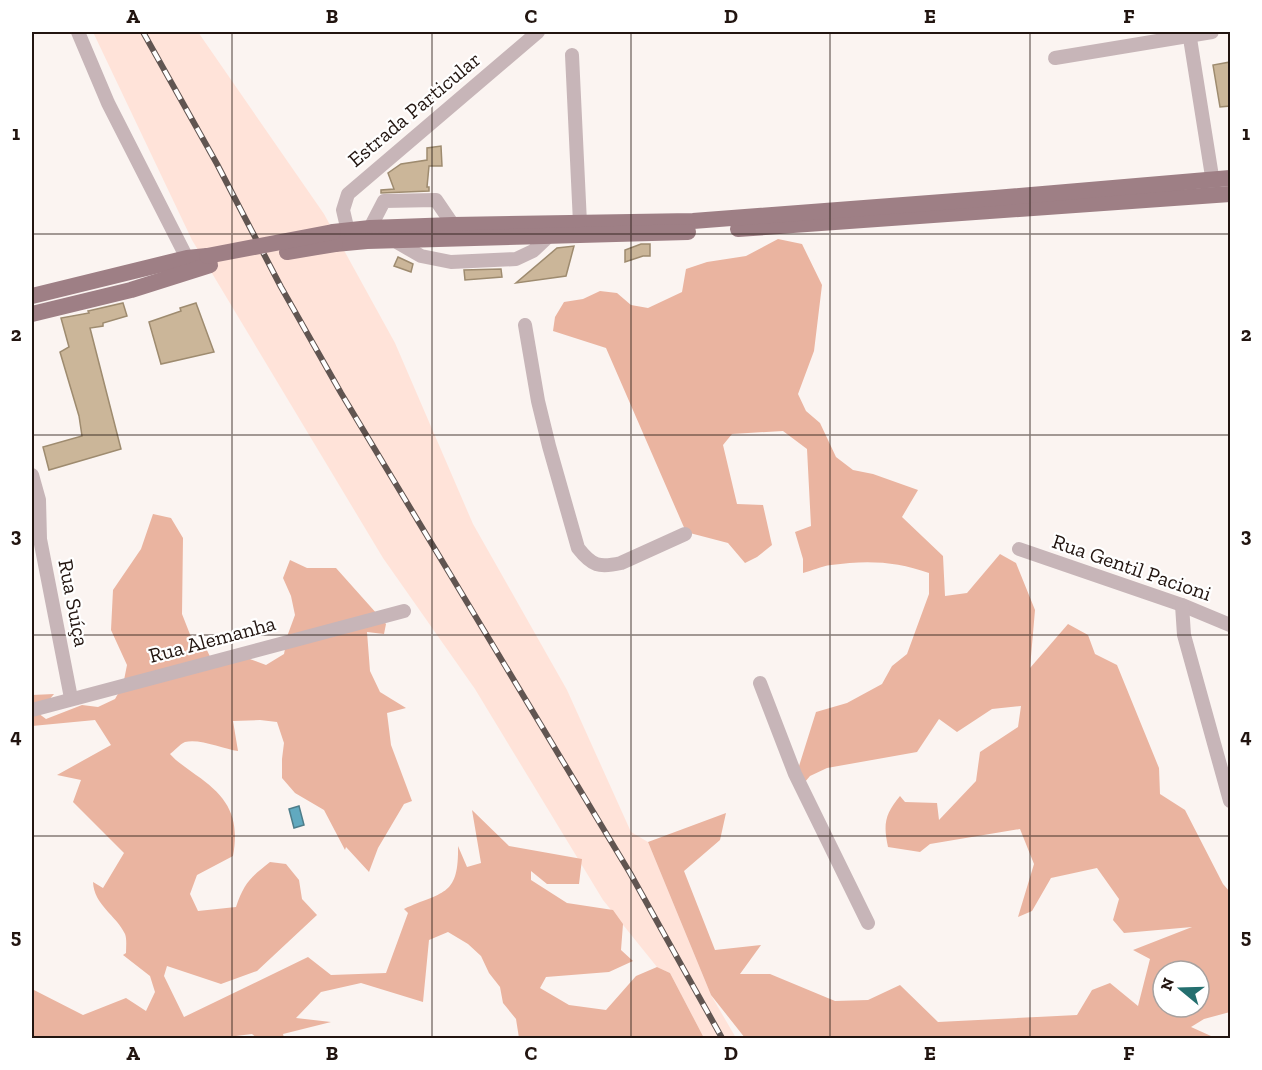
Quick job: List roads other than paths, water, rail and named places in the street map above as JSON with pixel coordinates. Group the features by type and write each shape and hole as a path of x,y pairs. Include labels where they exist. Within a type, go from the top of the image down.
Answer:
{"main road":[{"path":"342,237 395,241 696,231 1004,212 1219,189 1230,178"},
{"path":"32,296 190,264 342,237 370,228 693,221 1006,197 1219,189"},
{"path":"32,314 142,287 190,264"}],"street":[{"path":"78,32 108,103 190,264"},
{"name":"Estrada Particular","path":"342,237 343,210 348,194 538,32"},
{"path":"1055,58 1212,32"},
{"path":"1189,34 1219,189"},
{"path":"572,55 580,223"},
{"path":"370,228 384,201 435,200 453,225"},
{"path":"525,325 538,400 578,548 587,560 593,564 611,565 685,534"},
{"name":"Rua Suíça","path":"32,475 39,500 40,539 71,698"},
{"name":"Rua Suíça","path":"32,503 40,517"},
{"name":"Rua Gentil Pacioni","path":"1019,549 1182,605 1230,625"},
{"path":"1182,605 1184,635 1230,801"},
{"name":"Rua Alemanha","path":"32,710 404,611"},
{"path":"760,683 795,774 868,923"}],"water":[{"path":"299,806 304,825 294,828 289,809"}],"railway":[{"path":"143,32 341,393 630,873 722,1038"}]}
